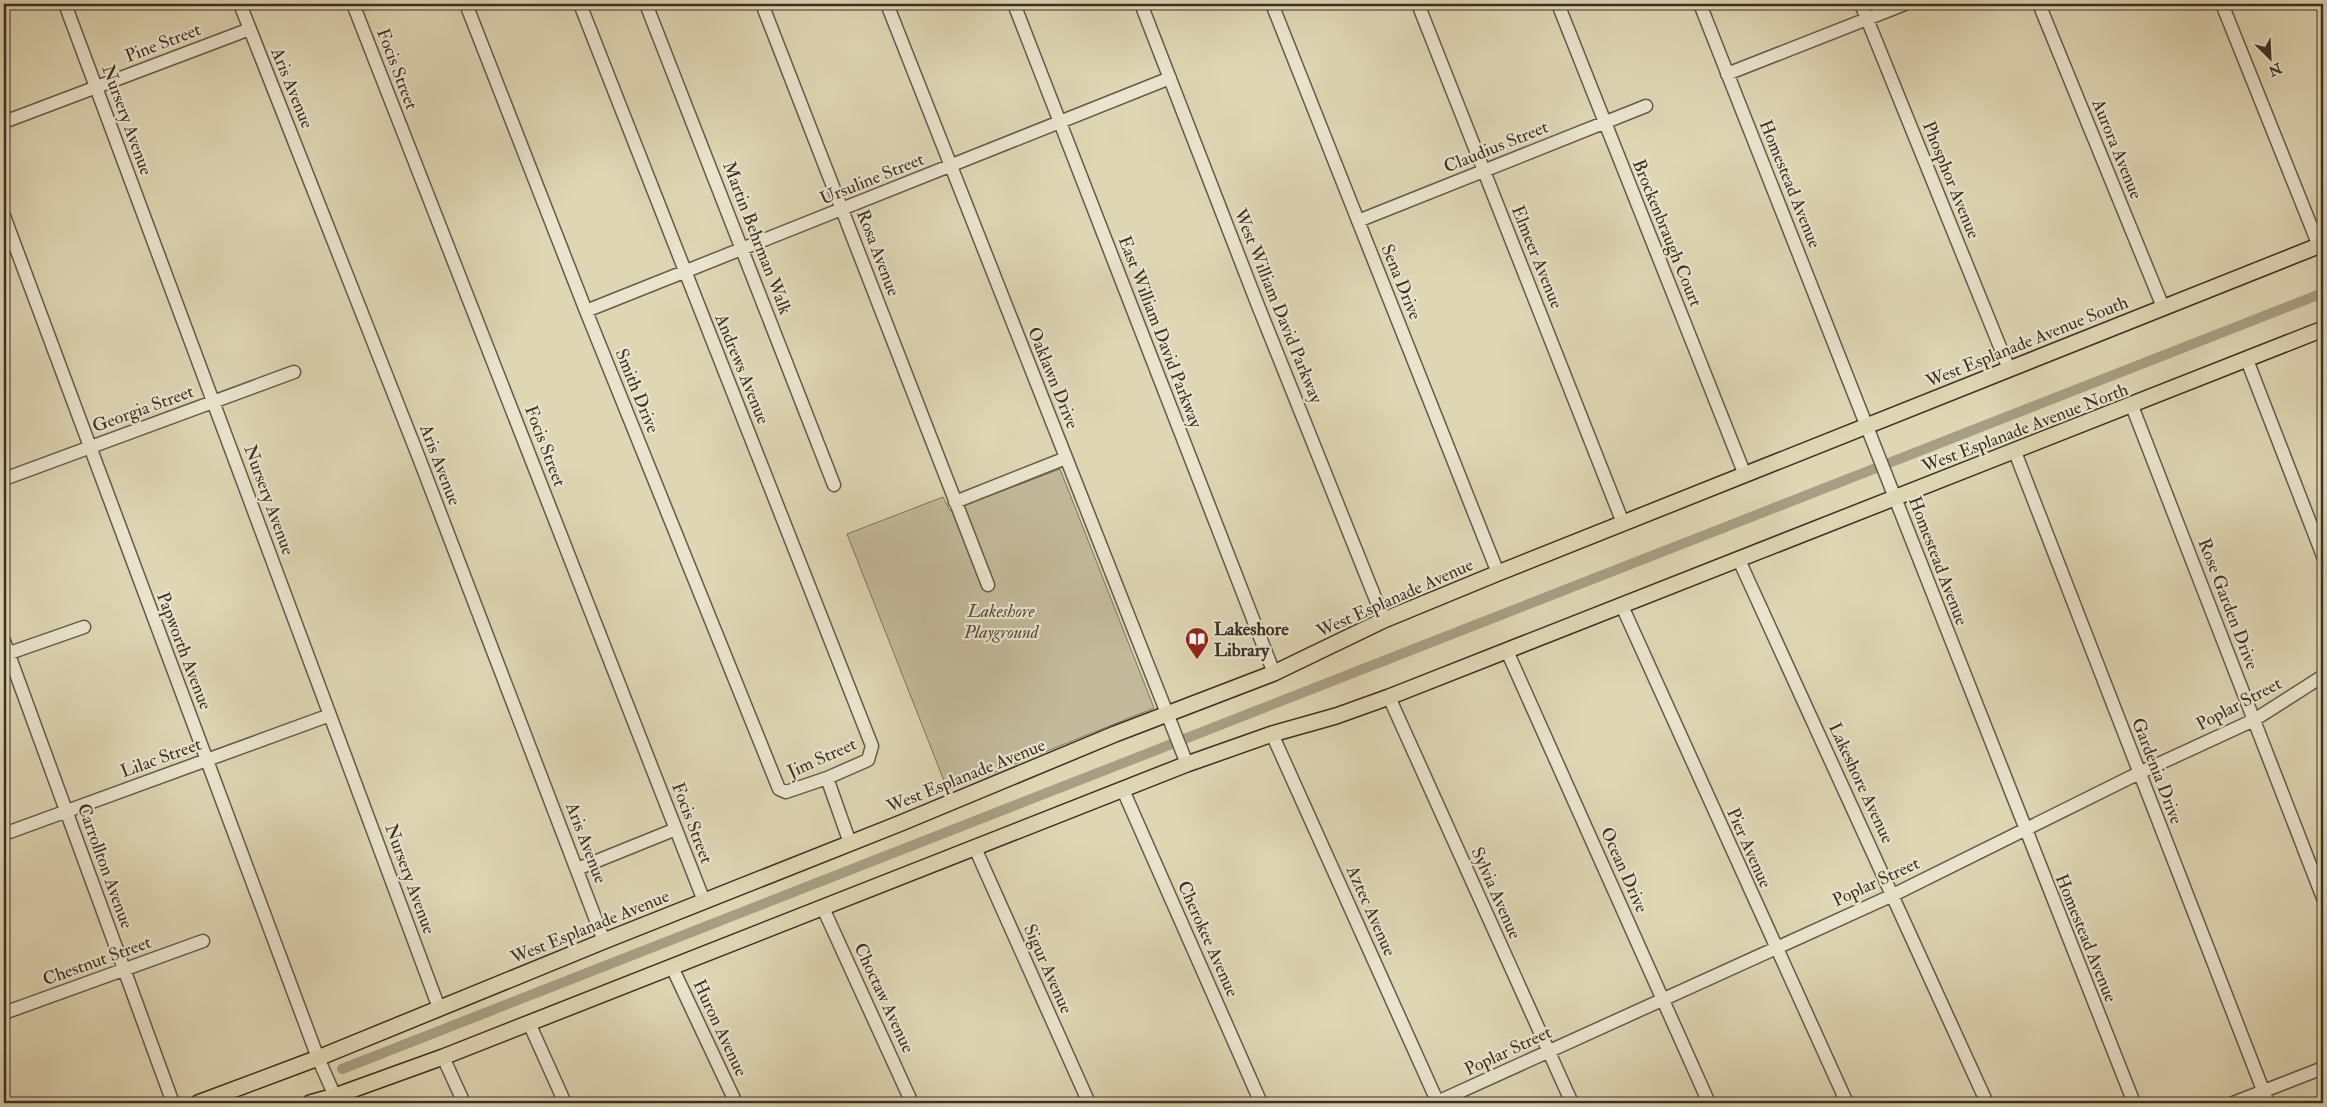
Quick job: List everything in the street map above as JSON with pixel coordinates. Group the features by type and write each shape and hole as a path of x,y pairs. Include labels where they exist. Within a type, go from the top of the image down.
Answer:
{"main road":[{"name":"West Esplanade Avenue South","path":"1745,475 2321,245"},
{"name":"West Esplanade Avenue North","path":"1739,560 2323,329"},
{"name":"West Esplanade Avenue","path":"198,1103 318,1058 1115,734 1169,721 1384,620 1745,475"},
{"path":"310,1103 336,1100 1122,790 1185,760 1336,716 1389,697 1739,560"}],"street":[{"name":"Nursery Avenue","path":"65,4 439,1008"},
{"name":"Aris Avenue","path":"240,4 416,449 604,941"},
{"name":"Focis Street","path":"353,4 704,901"},
{"name":"Smith Drive","path":"466,4 586,311 779,789"},
{"name":"Andrews Avenue","path":"580,4 872,746"},
{"name":"Martin Behrman Walk","path":"646,4 834,485"},
{"name":"Rosa Avenue","path":"762,4 988,585"},
{"name":"Oaklawn Drive","path":"887,4 1185,760"},
{"name":"East William David Parkway","path":"1014,4 1274,673"},
{"name":"West William David Parkway","path":"1141,4 1257,303 1384,620"},
{"name":"Sena Drive","path":"1272,4 1498,573"},
{"name":"Elmeer Avenue","path":"1418,4 1623,523"},
{"name":"Brockenbraugh Court","path":"1558,4 1745,475"},
{"name":"Homestead Avenue","path":"1700,4 1888,479 2024,830 2134,1103"},
{"name":"Phosphor Avenue","path":"1861,4 2009,369"},
{"path":"1727,74 1905,4"},
{"name":"Aurora Avenue","path":"2039,4 2163,308"},
{"path":"2222,4 2321,245"},
{"name":"Pine Street","path":"4,122 250,29"},
{"name":"Ursuline Street","path":"586,311 1170,78"},
{"name":"Claudius Street","path":"1358,221 1646,106"},
{"name":"Papworth Avenue","path":"4,216 206,760 318,1058 336,1100"},
{"path":"2247,360 2323,556"},
{"name":"Georgia Street","path":"4,479 294,372"},
{"name":"Rose Garden Drive","path":"2132,406 2323,898"},
{"name":"Gardenia Drive","path":"2015,452 2266,1097"},
{"path":"955,502 1066,458"},
{"name":"Lakeshore Avenue","path":"1739,560 1986,1103"},
{"name":"Pier Avenue","path":"1622,606 1846,1103"},
{"path":"5,650 84,627"},
{"name":"Carrollton Avenue","path":"5,650 173,1103"},
{"name":"Ocean Drive","path":"1507,651 1709,1103"},
{"name":"Poplar Street","path":"1437,1103 1893,895 2139,773 2254,720 2323,676"},
{"name":"Sylvia Avenue","path":"1389,697 1572,1103"},
{"name":"Lilac Street","path":"4,834 330,715"},
{"name":"Aztec Avenue","path":"1272,734 1437,1103"},
{"name":"Jim Street","path":"779,789 786,792 827,778 868,760 872,746"},
{"path":"827,778 850,843"},
{"name":"Cherokee Avenue","path":"1122,790 1261,1103"},
{"path":"577,869 676,830"},
{"name":"Sigur Avenue","path":"975,848 1089,1103"},
{"name":"Choctaw Avenue","path":"823,908 912,1103"},
{"name":"Chestnut Street","path":"4,1013 203,941"},
{"name":"Huron Avenue","path":"672,967 736,1103"},
{"path":"528,1023 565,1103"},
{"path":"443,1057 464,1103"},
{"path":"2233,1103 2266,1097 2323,1068"}],"green space":[{"name":"Lakeshore Playground","path":"1060,469 1154,708 948,791 847,534 943,497 950,511"}],"waterway":[{"path":"342,1069 2323,293"}],"place":[{"name":"Lakeshore Library","path":"1197,660"}]}
